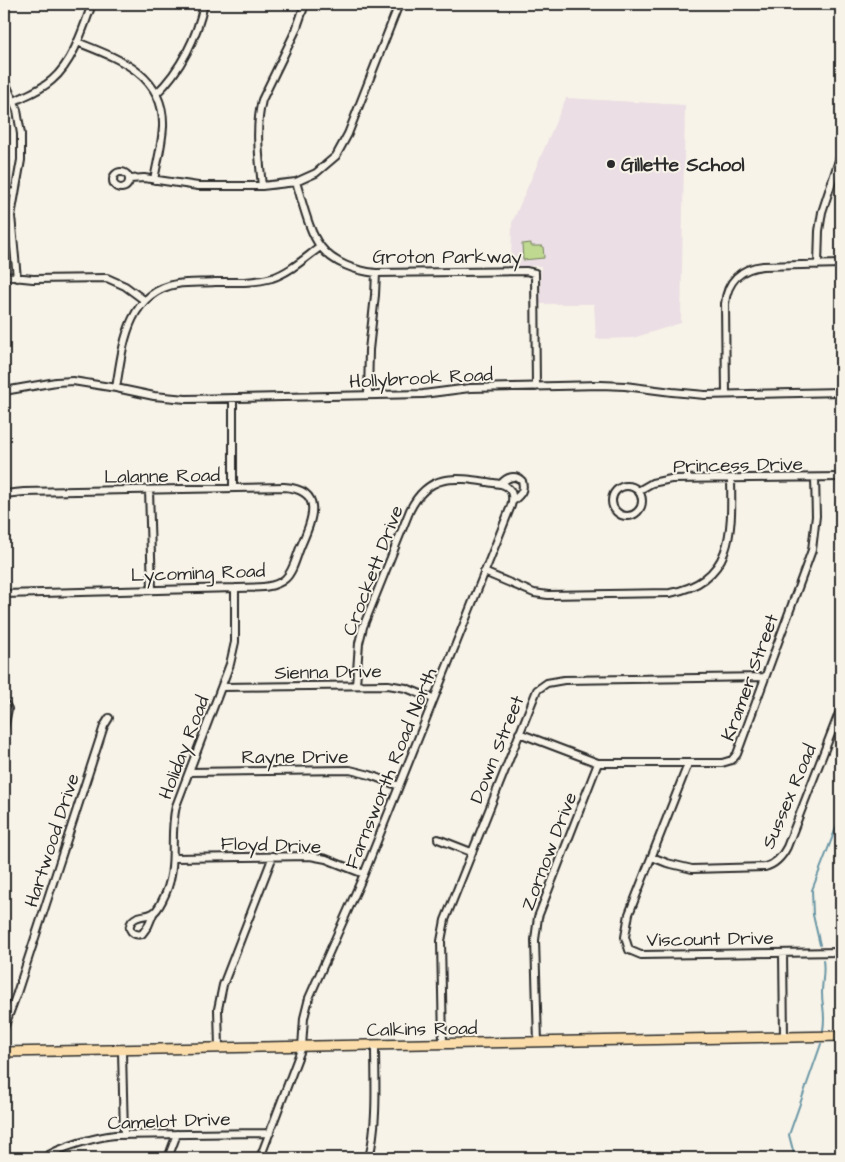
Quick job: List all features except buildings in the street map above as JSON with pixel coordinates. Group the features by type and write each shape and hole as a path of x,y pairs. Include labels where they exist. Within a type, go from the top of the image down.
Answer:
{"main road":[{"name":"Calkins Road","path":"4,1052 841,1036"}],"street":[{"path":"14,101 35,92 55,77 65,65 77,42 92,4"},
{"path":"156,94 166,84 184,58 194,36 204,4"},
{"path":"262,186 258,132 262,100 296,30 306,4"},
{"path":"130,178 198,186 262,186 296,182 316,173 336,156 348,134 399,4"},
{"path":"77,42 131,66 145,79 156,94 162,110 163,126 154,180"},
{"path":"4,79 20,120 21,146 19,168 13,193 11,224 17,278"},
{"path":"818,265 819,231 822,212 839,165 841,154"},
{"name":"Groton Parkway","path":"296,182 307,217 320,247 332,258 344,265 376,274 526,271 535,273 536,387"},
{"path":"4,191 13,193"},
{"path":"116,388 122,354 130,325 144,300 153,293 176,284 245,282 272,278 297,264 320,247"},
{"path":"726,394 725,304 727,291 732,282 746,270 756,266 841,264"},
{"path":"368,395 369,350 376,274"},
{"path":"4,276 68,280 108,278 126,286 144,300"},
{"name":"Hollybrook Road","path":"4,391 64,381 82,382 170,398 233,400 423,394 470,388 616,385 687,394 841,392"},
{"name":"Lalanne Road","path":"4,494 233,488 233,400"},
{"name":"Crockett Drive","path":"356,685 360,635 414,501 426,488 446,478 501,484 510,477 517,477 522,482 523,488 522,493 513,500"},
{"name":"Princess Drive","path":"638,492 652,483 666,480 841,477"},
{"name":"Kramer Street","path":"519,733 598,764 722,763 735,758 812,550 816,516 816,478"},
{"path":"484,572 534,593 548,595 670,593 686,589 708,575 724,554 731,528 731,479"},
{"path":"501,484 510,490 513,500"},
{"name":"Princess Drive","path":"630,486 638,492 642,500 635,513 626,515 617,511 612,503 612,498 617,490 630,486"},
{"name":"Lycoming Road","path":"4,594 236,588 269,586 285,579 293,567 311,520 313,506 311,500 306,494 293,488 233,488"},
{"path":"149,490 152,589"},
{"name":"Farnsworth Road North","path":"260,1158 302,1047 304,1018 309,998 364,874 513,500"},
{"name":"Holiday Road","path":"153,914 167,892 172,876 174,816 233,652 236,588"},
{"name":"Down Street","path":"443,1044 442,932 445,920 535,692 543,685 552,681 564,680 766,677"},
{"name":"Sienna Drive","path":"222,687 395,685 414,690 433,699"},
{"path":"4,702 8,709 4,729"},
{"name":"Sussex Road","path":"652,857 680,867 698,870 765,867 774,863 781,857 787,847 841,708"},
{"name":"Hartwood Drive","path":"4,1028 108,718"},
{"name":"Zornow Drive","path":"538,1042 535,940 537,922 542,904 598,764"},
{"name":"Viscount Drive","path":"688,764 626,927 625,942 628,950 641,955 841,952"},
{"name":"Rayne Drive","path":"189,772 350,770 370,774 399,786"},
{"path":"438,839 471,852"},
{"path":"219,1048 218,1009 223,985 273,856"},
{"name":"Floyd Drive","path":"174,858 304,856 321,858 364,874"},
{"path":"783,953 784,1037"},
{"path":"369,1158 375,1118 375,1045"},
{"path":"122,1051 124,1135"},
{"name":"Camelot Drive","path":"44,1158 52,1153 93,1139 124,1135 270,1133"},
{"path":"168,1158 177,1134"}],"shaded area":[{"name":"Gillette School","path":"566,98 685,105 681,323 633,338 596,339 594,304 540,304 541,266 511,266 512,223"}],"green space":[{"path":"531,243 531,246 543,246 544,258 523,260 522,244"}],"waterway":[{"path":"820,945 813,915 812,890 841,815"},
{"path":"823,960 823,1030"},
{"path":"795,1158 789,1135 821,1044"}],"place":[{"name":"Gillette School","path":"611,164"}]}
